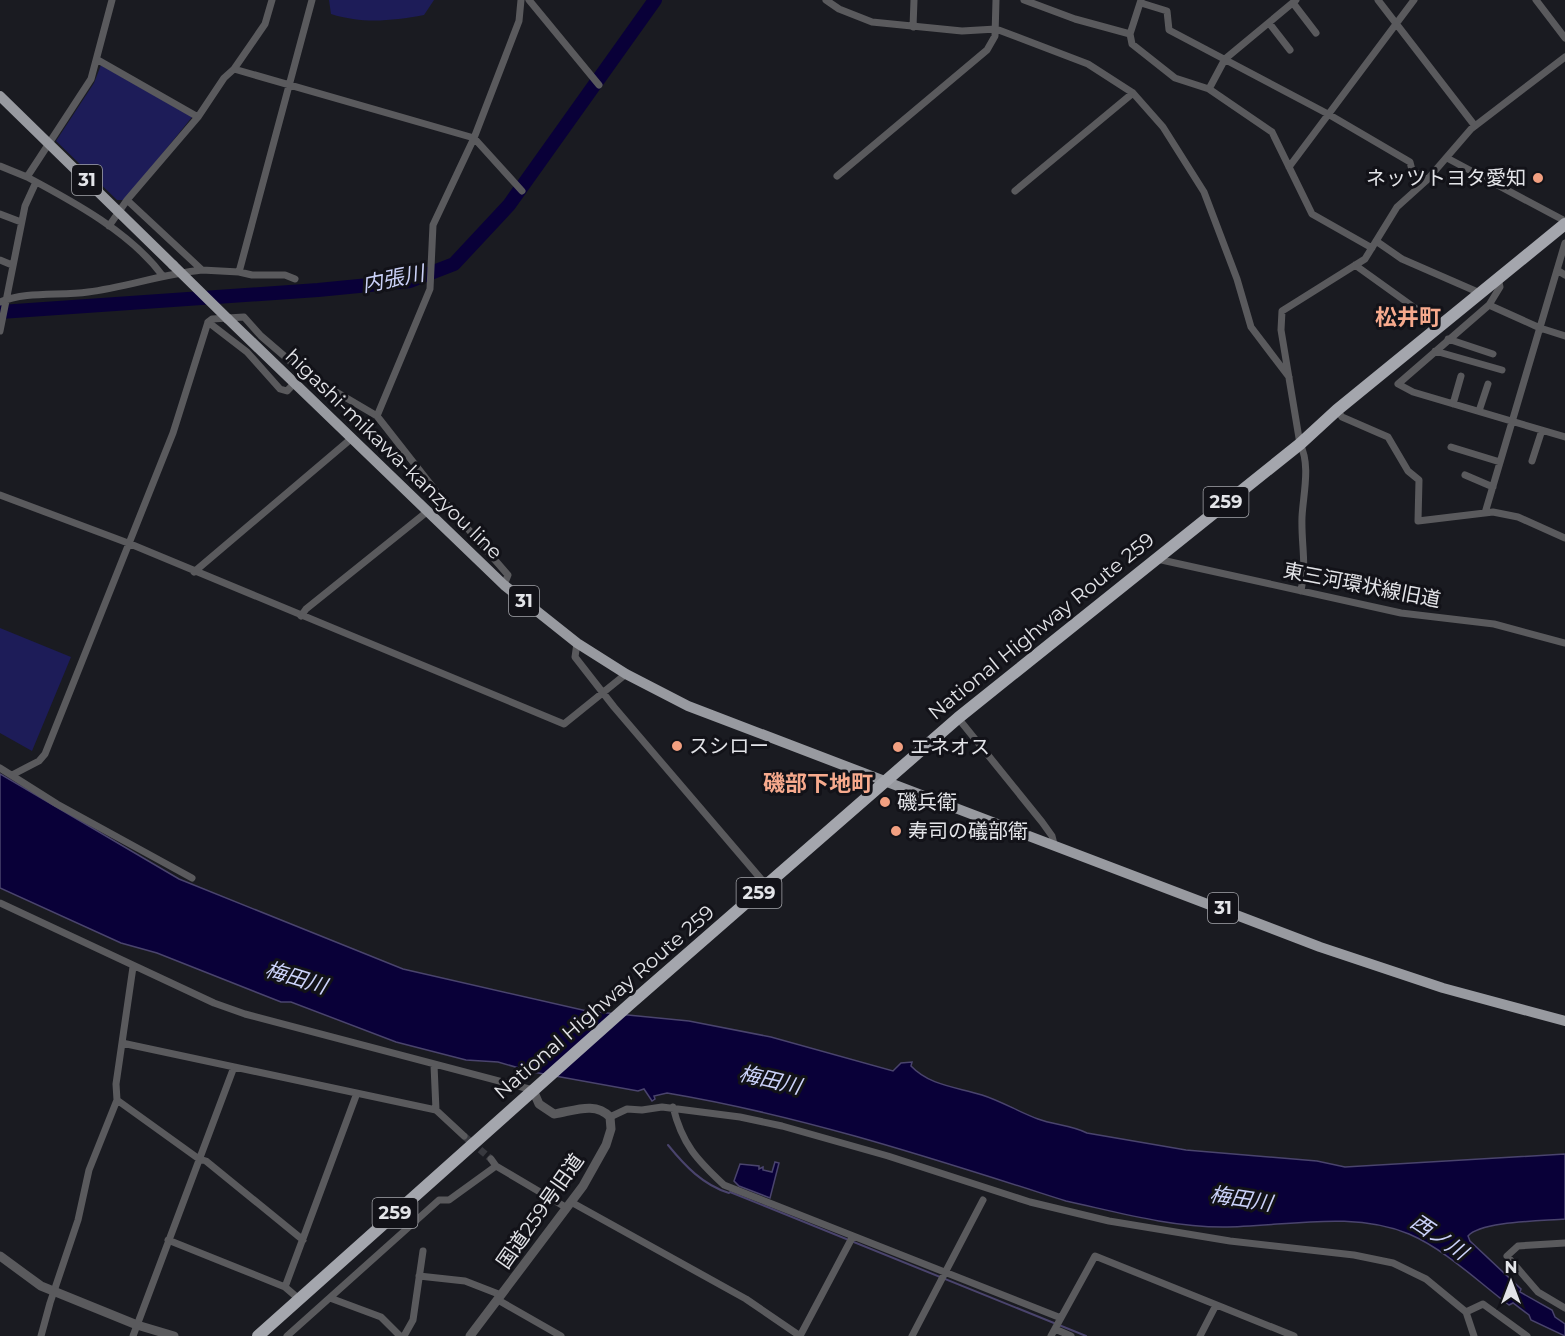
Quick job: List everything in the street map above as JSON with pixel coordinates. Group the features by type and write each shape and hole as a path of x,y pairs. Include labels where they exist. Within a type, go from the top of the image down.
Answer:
{"highway":[{"name":"National Highway Route 259","path":"258,1336 630,1004 958,718 1153,559 1300,444 1337,410 1565,223"}],"main road":[{"name":"higashi-mikawa-kanzyou line","path":"0,96 504,585 577,643 626,674 688,705 1320,947 1443,988 1565,1021"}],"street":[{"path":"27,177 91,80 112,0"},
{"path":"109,226 127,200 198,117 224,78 234,69 265,24 272,0"},
{"path":"239,272 312,0"},
{"path":"376,416 431,283 433,225 474,138 519,21 521,0"},
{"path":"529,0 599,85"},
{"path":"826,0 839,9 872,22 962,31 996,29 1088,64 1133,93 1163,127 1204,192 1237,279 1251,327 1290,379"},
{"path":"913,27 914,0"},
{"path":"837,176 987,50 996,29 996,0"},
{"path":"1024,0 1075,19 1130,34"},
{"path":"1378,0 1475,126"},
{"path":"1289,167 1414,0"},
{"path":"1536,0 1565,38"},
{"path":"1209,89 1225,59 1294,1 1316,33"},
{"path":"1427,180 1412,170 1410,162 1328,114 1169,30 1167,11 1141,2 1130,34 1132,44 1175,78 1209,89 1272,132 1312,214 1402,259 1480,292"},
{"path":"1269,23 1290,50"},
{"path":"1301,591 1306,570 1302,519 1304,451 1300,444 1281,330 1282,311 1365,259 1397,207 1427,180 1475,126 1565,57"},
{"path":"98,60 198,117"},
{"path":"234,69 474,138 522,191"},
{"path":"1015,191 1133,93"},
{"path":"1447,158 1565,223"},
{"path":"0,166 27,177 128,237 162,275"},
{"path":"0,328 3,300 21,222 25,206 36,182"},
{"path":"127,200 202,270"},
{"path":"0,214 21,222"},
{"path":"1485,513 1565,245"},
{"path":"0,260 12,265"},
{"path":"1355,265 1440,326"},
{"path":"3,300 90,292 162,275 202,270 239,272 252,276 285,275 295,279"},
{"path":"1557,270 1565,275"},
{"path":"1498,278 1500,287 1490,305 1398,384 1413,392 1565,436"},
{"path":"1490,305 1540,328 1565,336"},
{"path":"12,775 33,765 45,754 185,400 208,322 212,319 244,317 261,336 304,373 376,416 442,499 508,575 504,585"},
{"path":"208,322 247,352 280,389 287,391 304,373"},
{"path":"1448,339 1493,354"},
{"path":"1435,351 1502,370"},
{"path":"1454,404 1461,376"},
{"path":"1479,411 1488,384"},
{"path":"1337,410 1342,417 1391,440 1408,471 1419,480 1418,521 1485,513 1518,517 1565,538"},
{"path":"1532,461 1542,430"},
{"path":"194,572 352,438"},
{"path":"1451,447 1500,462"},
{"path":"1465,475 1493,487"},
{"path":"0,495 128,543 564,724 626,674"},
{"path":"301,616 306,609 428,511"},
{"name":"東三河環状線旧道","path":"1153,559 1401,613 1494,624 1565,643"},
{"path":"577,643 575,657 767,886"},
{"path":"958,718 1042,822 1052,836 1054,844"},
{"path":"0,768 57,804 192,878"},
{"path":"0,903 133,967 245,1014 533,1090 539,1104 554,1114 591,1107 602,1108 610,1117 627,1109 673,1107 782,1126 888,1156 1030,1202 1109,1221 1230,1241 1354,1255 1393,1263 1426,1279 1466,1312 1473,1336"},
{"path":"41,1336 78,1220 89,1170 117,1100 122,1043 133,967"},
{"path":"122,1043 436,1110 464,1136"},
{"path":"434,1065 436,1110"},
{"path":"133,1336 234,1067"},
{"path":"285,1287 357,1093"},
{"path":"117,1100 199,1159 217,1169 303,1240"},
{"path":"673,1107 679,1131 690,1152 724,1185 1057,1326 1071,1336"},
{"name":"国道259号旧道","path":"470,1336 569,1205 606,1145 611,1129 610,1117"},
{"path":"491,1159 496,1166 746,1299 800,1336 851,1239"},
{"path":"287,1336 439,1200 449,1200 496,1166"},
{"path":"912,1336 982,1200"},
{"path":"388,1220 400,1235"},
{"path":"168,1240 285,1287 299,1299"},
{"path":"1565,1243 1518,1246 1507,1256 1538,1292 1565,1308"},
{"path":"330,1298 381,1317 402,1336 413,1320 423,1251"},
{"path":"0,1256 41,1286 137,1325 174,1336"},
{"path":"1057,1326 1095,1256 1294,1336"},
{"path":"419,1276 465,1281 499,1298 561,1336"},
{"path":"1466,1312 1483,1304 1527,1336"},
{"path":"1200,1336 1216,1305"}],"shaded area":[{"path":"329,0 434,0 424,15 377,20 354,19 331,14"},
{"path":"101,65 192,117 125,200 117,200 56,141 94,83"},
{"path":"0,628 71,657 32,751 0,733"}],"water":[{"path":"0,774 179,879 403,969 587,1011 689,1021 771,1037 893,1071 901,1063 912,1062 911,1066 918,1073 935,1082 989,1097 1044,1121 1087,1133 1186,1150 1317,1161 1345,1167 1565,1154 1565,1219 1486,1227 1468,1236 1470,1241 1521,1289 1520,1292 1552,1310 1555,1317 1565,1324 1565,1336 1531,1320 1529,1315 1513,1303 1509,1305 1436,1248 1409,1234 1387,1227 1340,1221 1223,1227 1144,1218 1066,1201 868,1140 769,1114 667,1093 654,1096 655,1099 652,1101 644,1089 638,1091 533,1072 498,1062 466,1060 396,1042 291,1002 281,1002 157,953 121,943 0,888"},
{"path":"775,1162 779,1163 770,1198 739,1186 734,1181 740,1164 759,1166 759,1169 763,1167 763,1170 772,1172"}],"waterway":[{"name":"内張川","path":"0,312 318,290 410,281 454,264 509,205 655,0"},
{"path":"668,1145 695,1174 729,1193"},
{"path":"730,1192 1086,1336"}],"tunnel":[{"path":"464,1136 491,1159"}],"place":[{"name":"ネッツトヨタ愛知","path":"1538,178"},
{"name":"スシロー","path":"677,746"},
{"name":"エネオス","path":"898,747"},
{"name":"磯兵衛","path":"885,802"},
{"name":"寿司の礒部衛","path":"896,831"}],"district":[{"name":"松井町","path":"1408,317"},
{"name":"磯部下地町","path":"818,783"}],"water label":[{"name":"梅田川","path":"296,978"},
{"name":"梅田川","path":"770,1080"},
{"name":"梅田川","path":"1241,1199"},
{"name":"西ノ川","path":"1439,1237"}]}
